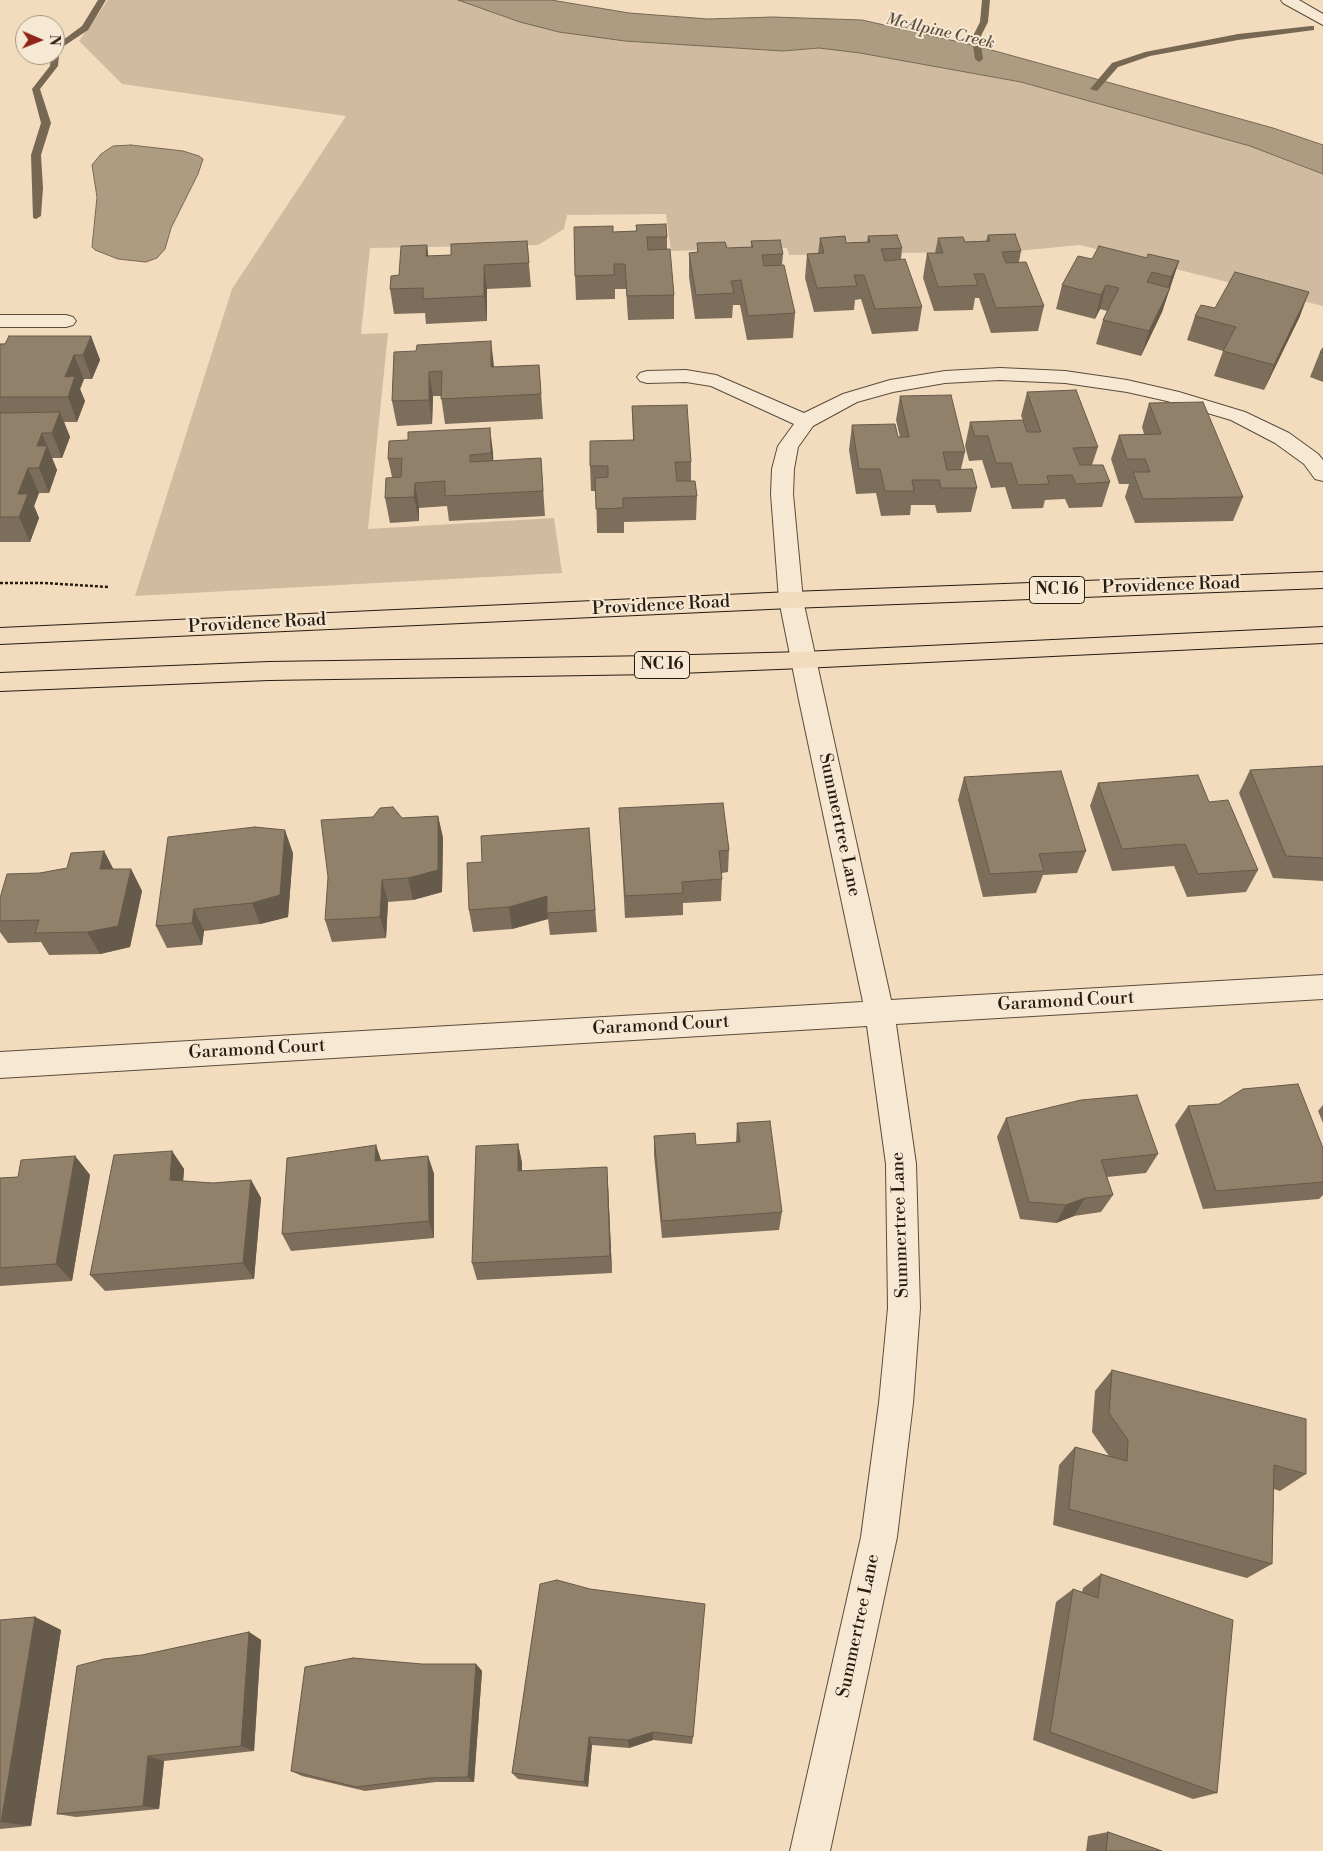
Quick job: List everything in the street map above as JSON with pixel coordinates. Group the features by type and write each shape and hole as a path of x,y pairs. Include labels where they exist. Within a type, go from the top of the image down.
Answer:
{"main road":[{"name":"Providence Road","path":"0,636 791,600 1323,580"},
{"name":"NC 16","path":"0,682 269,671 655,665 803,660 1323,635"}],"street":[{"path":"1288,0 1323,20"},
{"path":"0,320 66,320"},
{"path":"647,377 686,376 716,381 806,422 850,398 890,386 945,377 1000,374 1065,377 1127,386 1172,396 1238,416 1282,438 1311,459 1323,474"},
{"name":"Summertree Lane","path":"806,422 788,446 783,469 782,494 791,600 880,1013 901,1164 904,1308 896,1403 879,1537 810,1851"},
{"name":"Garamond Court","path":"0,1065 1323,987"}],"path":[{"path":"0,583 45,583 108,587"}],"shaded area":[{"path":"108,0 458,0 473,5 783,51 819,48 860,53 1021,82 1250,146 1323,174 1323,306 1080,245 1017,251 789,255 787,248 671,251 666,214 567,215 564,229 538,245 370,248 361,334 388,333 368,529 554,518 562,573 135,596 232,289 346,116 122,84 79,41"},
{"path":"458,0 551,0 629,13 708,19 773,17 862,20 977,46 1273,128 1323,145 1323,174 1250,146 1021,82 860,53 819,48 783,51 625,41 559,32 520,22"},
{"path":"131,145 183,151 203,159 198,174 171,228 165,249 157,258 146,262 118,259 92,247 97,197 92,165 101,154 113,146"}],"building":[{"path":"666,224 667,237 647,237 648,250 670,249 674,295 627,296 625,264 614,264 614,275 575,276 574,227 613,226 613,232 637,231 636,225"},
{"path":"1015,234 1021,251 1002,252 1006,263 1026,262 1044,306 996,308 984,274 974,274 978,285 938,287 927,253 943,253 938,238 963,237 965,242 990,241 988,235"},
{"path":"897,235 902,248 881,249 885,261 905,259 922,307 875,309 864,275 854,275 857,286 817,288 807,254 824,253 820,238 845,236 846,243 870,242 868,236"},
{"path":"780,240 783,254 762,255 764,266 784,265 795,313 748,316 741,280 731,281 734,293 696,295 689,253 698,252 697,243 725,242 727,248 753,247 751,241"},
{"path":"527,241 529,263 484,265 484,296 423,299 423,288 390,289 391,276 399,275 401,246 427,245 426,256 451,255 451,244"},
{"path":"1099,246 1147,258 1148,254 1179,261 1171,277 1152,272 1147,282 1170,288 1149,331 1103,320 1119,288 1106,285 1101,295 1062,285 1078,256 1092,259"},
{"path":"1235,272 1309,292 1274,365 1223,351 1236,327 1195,316 1201,305 1215,308"},
{"path":"9,336 91,336 83,355 74,355 65,377 75,376 68,397 0,397 0,344 5,344"},
{"path":"491,341 491,367 539,365 541,394 441,399 442,371 429,372 429,400 392,401 394,352 416,351 417,345"},
{"path":"1076,390 1098,447 1073,448 1080,465 1103,465 1110,482 1076,484 1072,475 1047,476 1049,484 1018,485 1011,463 996,463 988,436 975,436 970,422 1023,420 1027,432 1041,432 1027,392"},
{"path":"951,395 965,452 943,452 947,470 972,469 977,488 941,488 939,480 912,480 914,491 885,491 880,469 859,469 852,425 895,424 898,437 909,437 900,396"},
{"path":"1203,402 1243,497 1143,499 1133,472 1150,472 1145,459 1127,459 1119,435 1161,434 1149,403"},
{"path":"687,405 691,462 675,462 677,481 695,481 697,496 623,498 623,508 596,509 595,478 608,477 608,466 590,466 590,441 634,440 632,406"},
{"path":"60,412 52,433 42,433 37,446 47,446 39,468 28,468 18,494 28,494 19,517 0,517 0,413"},
{"path":"490,428 491,453 470,455 470,462 541,458 543,491 445,496 445,481 415,483 414,497 385,498 386,478 401,477 402,458 388,459 389,441 408,440 408,432"},
{"path":"1323,766 1323,858 1286,856 1250,770"},
{"path":"1061,771 1086,851 1039,854 1044,871 990,874 964,777"},
{"path":"1198,775 1209,802 1228,800 1258,870 1198,874 1185,844 1122,849 1098,783"},
{"path":"723,803 729,850 719,851 722,879 682,882 683,893 625,896 619,808"},
{"path":"393,807 402,818 438,816 438,870 408,878 382,880 380,917 325,920 328,877 321,820 373,817 380,808"},
{"path":"255,827 285,830 280,895 252,903 194,909 192,923 156,926 168,837"},
{"path":"589,828 595,910 547,913 547,896 509,907 469,910 467,863 482,862 481,836"},
{"path":"104,851 100,869 131,869 118,926 87,932 35,933 39,920 0,921 0,898 7,874 40,873 67,868 71,853"},
{"path":"1298,1084 1323,1148 1323,1182 1216,1191 1188,1106 1219,1104 1243,1089"},
{"path":"1137,1095 1158,1154 1101,1160 1113,1195 1085,1198 1066,1205 1029,1202 1006,1118 1081,1100"},
{"path":"770,1121 782,1212 662,1221 654,1136 695,1133 696,1145 740,1142 737,1123"},
{"path":"518,1144 518,1171 607,1167 610,1256 472,1263 476,1146"},
{"path":"376,1145 375,1161 428,1156 429,1221 282,1234 287,1158"},
{"path":"172,1151 170,1180 213,1183 251,1180 243,1263 90,1275 114,1155"},
{"path":"75,1156 56,1264 0,1268 0,1178 18,1177 21,1160"},
{"path":"1112,1370 1306,1419 1306,1474 1274,1465 1272,1564 1069,1509 1075,1447 1127,1461 1128,1440 1109,1413"},
{"path":"1101,1574 1233,1620 1217,1793 1050,1732 1073,1589 1098,1598"},
{"path":"557,1580 590,1589 705,1604 693,1737 653,1732 628,1740 589,1737 584,1782 512,1773 540,1584"},
{"path":"35,1617 1,1822 0,1822 0,1620"},
{"path":"249,1632 241,1746 148,1756 143,1806 57,1814 77,1666 104,1659 142,1655"},
{"path":"353,1658 422,1664 476,1664 468,1777 429,1778 356,1787 291,1771 305,1667"},
{"path":"1108,1832 1162,1851 1106,1851"}],"waterway":[{"path":"65,43 85,28 102,0"},
{"name":"McAlpine Creek","path":"979,59 976,38 984,22 986,0"},
{"path":"1094,89 1115,65 1148,54 1238,37 1311,28"},
{"path":"36,216 38,188 36,155 46,123 36,89 54,65"}]}
